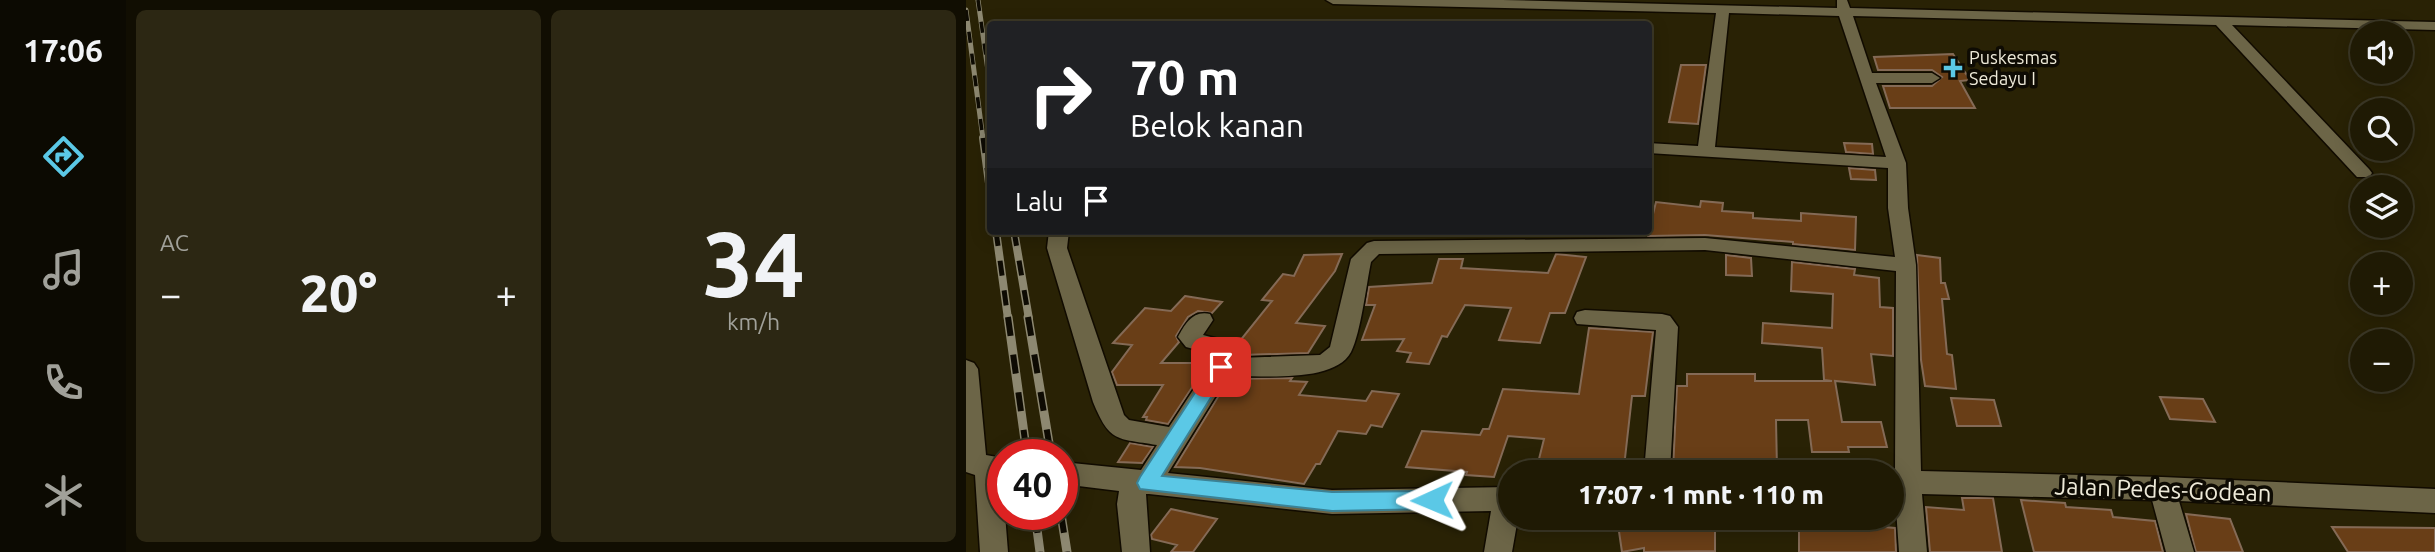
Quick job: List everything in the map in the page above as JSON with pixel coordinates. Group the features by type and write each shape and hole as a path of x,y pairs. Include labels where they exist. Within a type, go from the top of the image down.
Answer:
{"street":[{"path":"1333,0 1723,10 1844,6 2220,21 2435,26"},
{"path":"1844,6 1897,163 1898,208 1906,265 1901,460"},
{"path":"1706,153 1723,10"},
{"path":"2220,21 2363,173"},
{"path":"1867,78 1932,78"},
{"path":"1652,148 1897,163"},
{"path":"1059,235 1057,248 1105,402 1114,422 1122,429 1174,438"},
{"path":"1221,367 1329,363 1341,349 1361,259 1374,248 1705,244 1906,265"},
{"path":"1585,318 1662,322 1667,327 1658,460"},
{"path":"1136,552 1131,504 1140,482 1174,438 1230,350 1194,341 1189,337 1202,320"},
{"path":"966,369 983,465 994,552"},
{"path":"1078,475 1332,502 1498,499"},
{"name":"Jalan Pedes-Godean","path":"1904,482 2162,489 2435,501"},
{"path":"2162,489 2180,552"},
{"path":"1904,504 1913,552"},
{"path":"1498,552 1503,530"}],"building":[{"path":"1953,54 1970,80 1960,81 1975,108 1890,108 1883,86 1932,86 1942,77 1932,70 1878,70 1874,57"},
{"path":"1681,65 1706,65 1698,124 1669,122"},
{"path":"1844,143 1872,144 1873,154 1846,152"},
{"path":"1849,168 1875,170 1876,180 1851,179"},
{"path":"1701,201 1723,203 1722,211 1753,213 1753,218 1801,221 1801,213 1856,217 1855,250 1705,235 1648,236 1652,235 1652,214 1656,202 1700,207"},
{"path":"1342,254 1335,271 1296,323 1325,326 1308,353 1242,355 1244,349 1239,342 1272,301 1262,300 1283,274 1294,276 1304,255"},
{"path":"1556,254 1586,257 1565,313 1550,313 1540,343 1499,340 1511,308 1465,305 1447,337 1442,336 1429,364 1407,362 1411,353 1397,351 1404,339 1362,340 1375,305 1366,305 1369,287 1432,283 1439,259 1463,259 1461,268 1548,273"},
{"path":"1726,255 1751,258 1752,276 1726,275"},
{"path":"1917,255 1940,258 1941,283 1945,283 1949,299 1942,299 1947,354 1952,355 1956,389 1925,386 1921,360"},
{"path":"1792,262 1855,269 1854,275 1879,278 1880,307 1893,308 1893,356 1871,354 1875,385 1835,381 1842,422 1881,422 1887,447 1848,447 1849,452 1812,452 1808,420 1776,420 1777,460 1673,460 1677,386 1687,386 1687,374 1755,374 1755,381 1832,381 1824,380 1822,348 1762,343 1763,323 1832,328 1833,294 1791,291"},
{"path":"1185,296 1222,302 1212,313 1198,311 1188,317 1176,336 1179,342 1161,363 1208,363 1168,424 1146,420 1147,417 1143,417 1163,385 1117,385 1112,372 1132,345 1113,343 1145,308 1171,311"},
{"path":"1589,328 1653,332 1645,396 1632,396 1625,460 1539,460 1544,439 1508,436 1494,477 1406,467 1422,431 1480,435 1483,429 1489,429 1503,389 1579,394"},
{"path":"1292,378 1290,381 1307,382 1299,395 1366,401 1372,391 1399,394 1382,427 1371,425 1366,434 1338,431 1320,464 1316,464 1304,484 1200,468 1175,467 1229,379"},
{"path":"2160,397 2203,399 2215,422 2170,419"},
{"path":"1951,398 1994,400 2001,426 1957,426"},
{"path":"1130,443 1153,447 1142,463 1118,462"},
{"path":"1962,498 1993,498 2002,552 1930,552 1926,507 1964,510"},
{"path":"2021,500 2111,510 2113,517 2155,521 2163,552 2034,552"},
{"path":"1171,509 1217,519 1193,552 1171,552 1177,545 1152,539 1151,535"},
{"path":"2186,514 2230,519 2243,552 2196,552"},
{"path":"2332,527 2435,528 2435,552 2348,552"},
{"path":"1619,530 1715,530 1715,551 1644,552 1644,548 1622,552"},
{"path":"1799,530 1895,530 1896,552 1799,552"}],"railway":[{"path":"978,0 987,64"},
{"path":"966,10 983,139"},
{"path":"983,138 987,168"},
{"path":"997,235 1008,319"},
{"path":"1015,235 1029,319"},
{"path":"1008,317 1025,439"},
{"path":"1028,317 1048,439"},
{"path":"1037,530 1040,552"},
{"path":"1064,530 1067,552"}],"place":[{"name":"Puskesmas Sedayu I","path":"1953,68"}],"route":[{"path":"1221,367 1147,483 1332,502 1432,500"}]}
